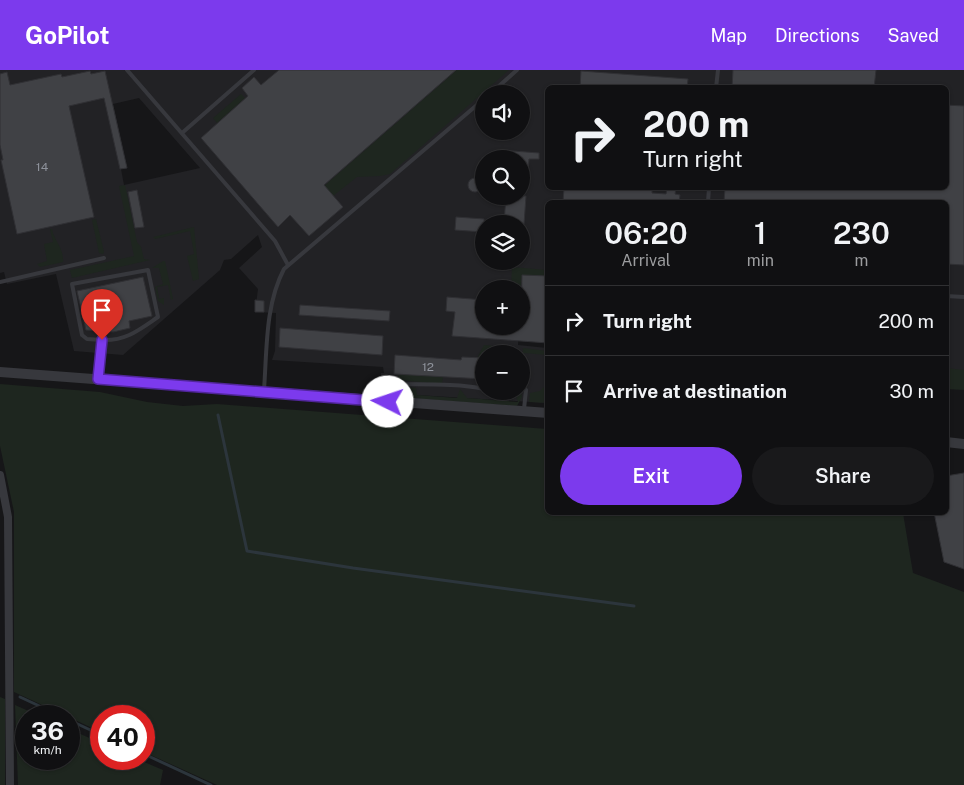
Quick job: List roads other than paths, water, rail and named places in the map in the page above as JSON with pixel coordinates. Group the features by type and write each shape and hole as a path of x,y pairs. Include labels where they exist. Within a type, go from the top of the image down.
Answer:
{"street":[{"path":"0,372 545,413"},
{"path":"949,442 964,444"},
{"path":"0,475 8,517 10,785"}],"lane":[{"path":"127,70 275,241 288,265"},
{"path":"182,133 254,70"},
{"path":"500,85 518,70"},
{"path":"716,85 718,70"},
{"path":"264,392 270,313 276,284 288,265 475,107"},
{"path":"0,282 104,258"},
{"path":"148,270 158,317 126,338 117,341 102,340 86,339 82,335 72,284 148,270"},
{"path":"949,296 964,297"},
{"path":"98,379 102,340"},
{"path":"388,402 389,384 475,387"},
{"path":"524,412 525,400"}],"waterway":[{"path":"218,415 247,551 353,568 634,606"},
{"path":"20,697 37,705"},
{"path":"80,725 90,730"},
{"path":"155,759 211,785"}]}
